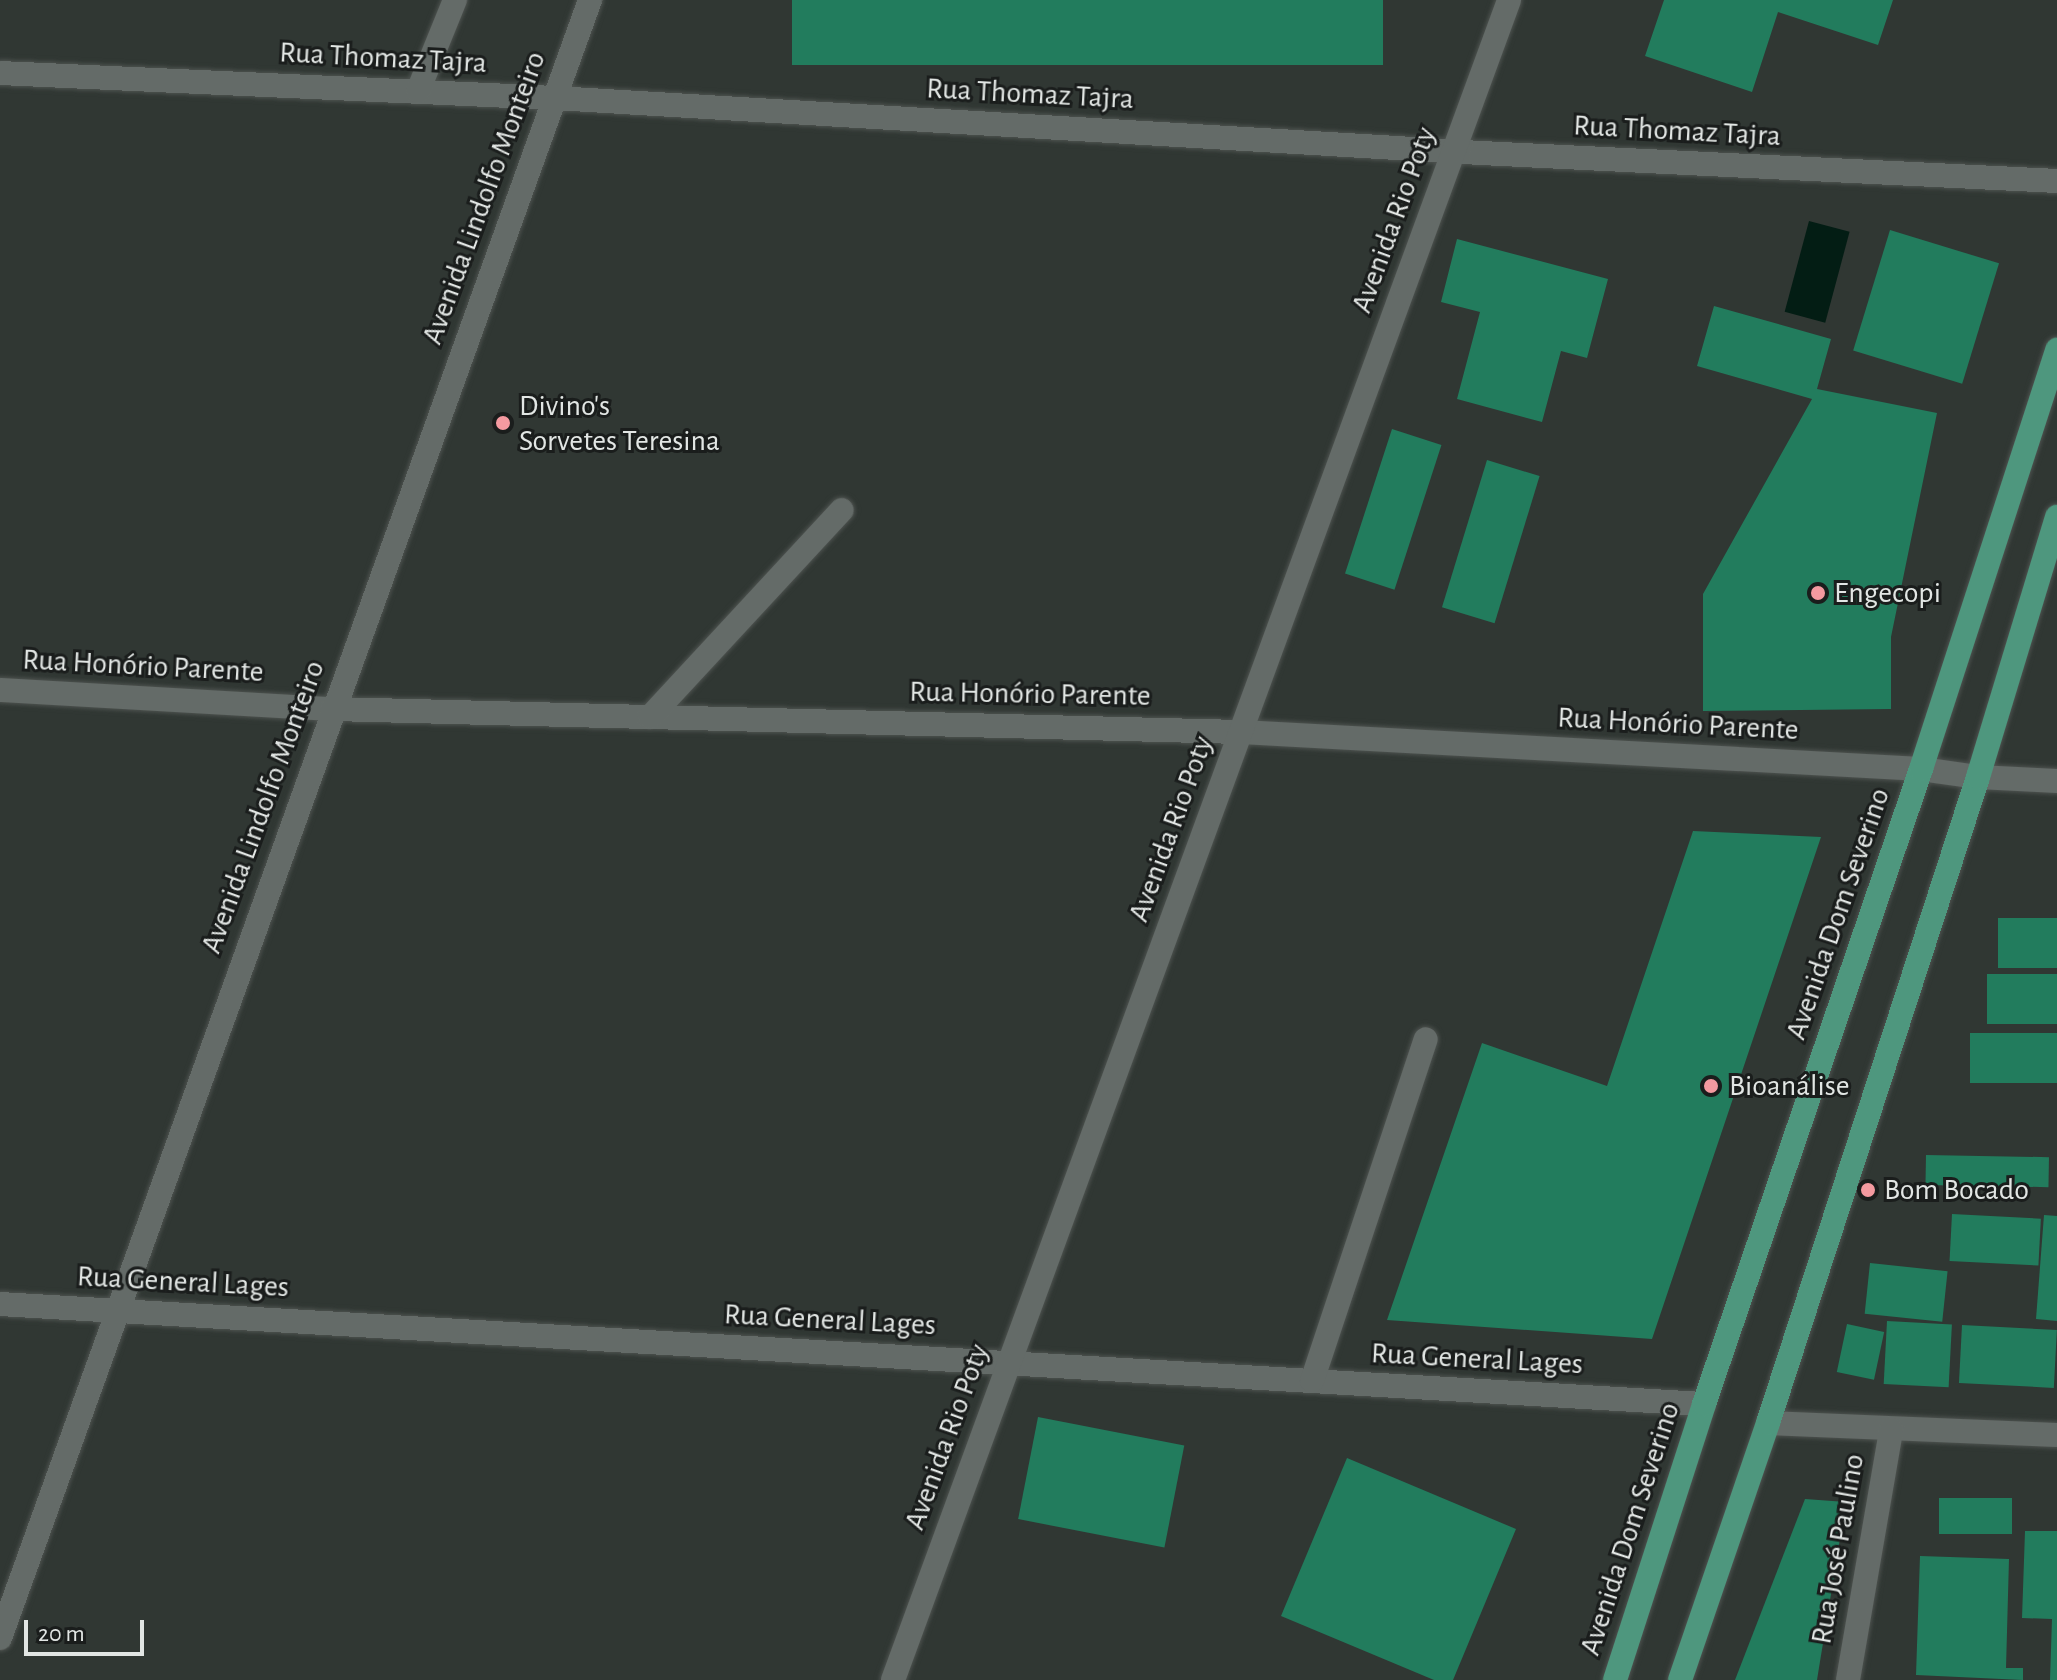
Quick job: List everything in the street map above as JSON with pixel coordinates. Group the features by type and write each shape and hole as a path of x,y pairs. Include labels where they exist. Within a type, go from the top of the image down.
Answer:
{"main road":[{"name":"Avenida Dom Severino","path":"1615,1680 1704,1404 1921,769 2057,350"},
{"path":"1680,1680 1768,1423 1978,777 2057,517"}],"street":[{"path":"418,91 455,0"},
{"name":"Avenida Lindolfo Monteiro","path":"0,1638 115,1310 590,0"},
{"name":"Avenida Rio Poty","path":"893,1680 1509,0"},
{"name":"Rua Thomaz Tajra","path":"0,73 555,98 1453,152 2057,181"},
{"path":"650,717 842,510"},
{"name":"Rua Honório Parente","path":"0,690 332,709 1241,732 1921,769 1978,777 2057,781"},
{"path":"1312,1381 1426,1039"},
{"name":"Rua General Lages","path":"0,1304 1704,1404"},
{"path":"1768,1423 2057,1435"},
{"name":"Rua José Paulino","path":"1848,1680 1891,1430"}],"shaded area":[{"path":"1809,221 1850,232 1825,323 1785,312"}],"building":[{"path":"792,0 1383,0 1383,65 792,65"},
{"path":"1664,0 1893,0 1878,45 1778,12 1752,92 1645,56"},
{"path":"1890,230 1999,263 1962,384 1853,350"},
{"path":"1457,239 1608,279 1587,358 1561,351 1542,422 1457,399 1480,312 1441,302"},
{"path":"1714,306 1831,339 1817,389 1937,413 1891,637 1891,709 1703,711 1703,594 1812,399 1697,366"},
{"path":"1392,429 1441,445 1394,590 1345,574"},
{"path":"1487,460 1540,476 1495,623 1442,607"},
{"path":"1693,831 1821,837 1652,1339 1387,1320 1482,1043 1607,1086"},
{"path":"1998,918 2057,918 2057,968 1998,968"},
{"path":"1987,974 2057,974 2057,1024 1987,1024"},
{"path":"1970,1033 2057,1033 2057,1083 1970,1083"},
{"path":"1926,1155 2049,1157 2048,1187 1925,1185"},
{"path":"1952,1214 2041,1219 2038,1266 1950,1261"},
{"path":"2044,1215 2057,1216 2057,1321 2036,1319"},
{"path":"1870,1263 1948,1271 1942,1322 1865,1314"},
{"path":"1887,1321 1952,1324 1949,1387 1884,1384"},
{"path":"1847,1324 1884,1332 1874,1380 1837,1372"},
{"path":"1962,1325 2057,1330 2054,1388 1959,1383"},
{"path":"1038,1417 1184,1445 1164,1548 1018,1519"},
{"path":"1347,1458 1516,1529 1453,1680 1434,1680 1281,1616"},
{"path":"1939,1498 2012,1498 2012,1534 1939,1534"},
{"path":"1805,1499 1846,1502 1817,1680 1735,1680"},
{"path":"2025,1531 2057,1531 2057,1680 2050,1680 2052,1619 2022,1618"},
{"path":"1920,1556 2009,1559 2006,1668 2023,1668 2023,1680 1916,1675"}],"place":[{"name":"Divino's Sorvetes Teresina","path":"503,423"},
{"name":"Engecopi","path":"1818,593"},
{"name":"Bioanálise","path":"1711,1086"},
{"name":"Bom Bocado","path":"1868,1190"}]}
